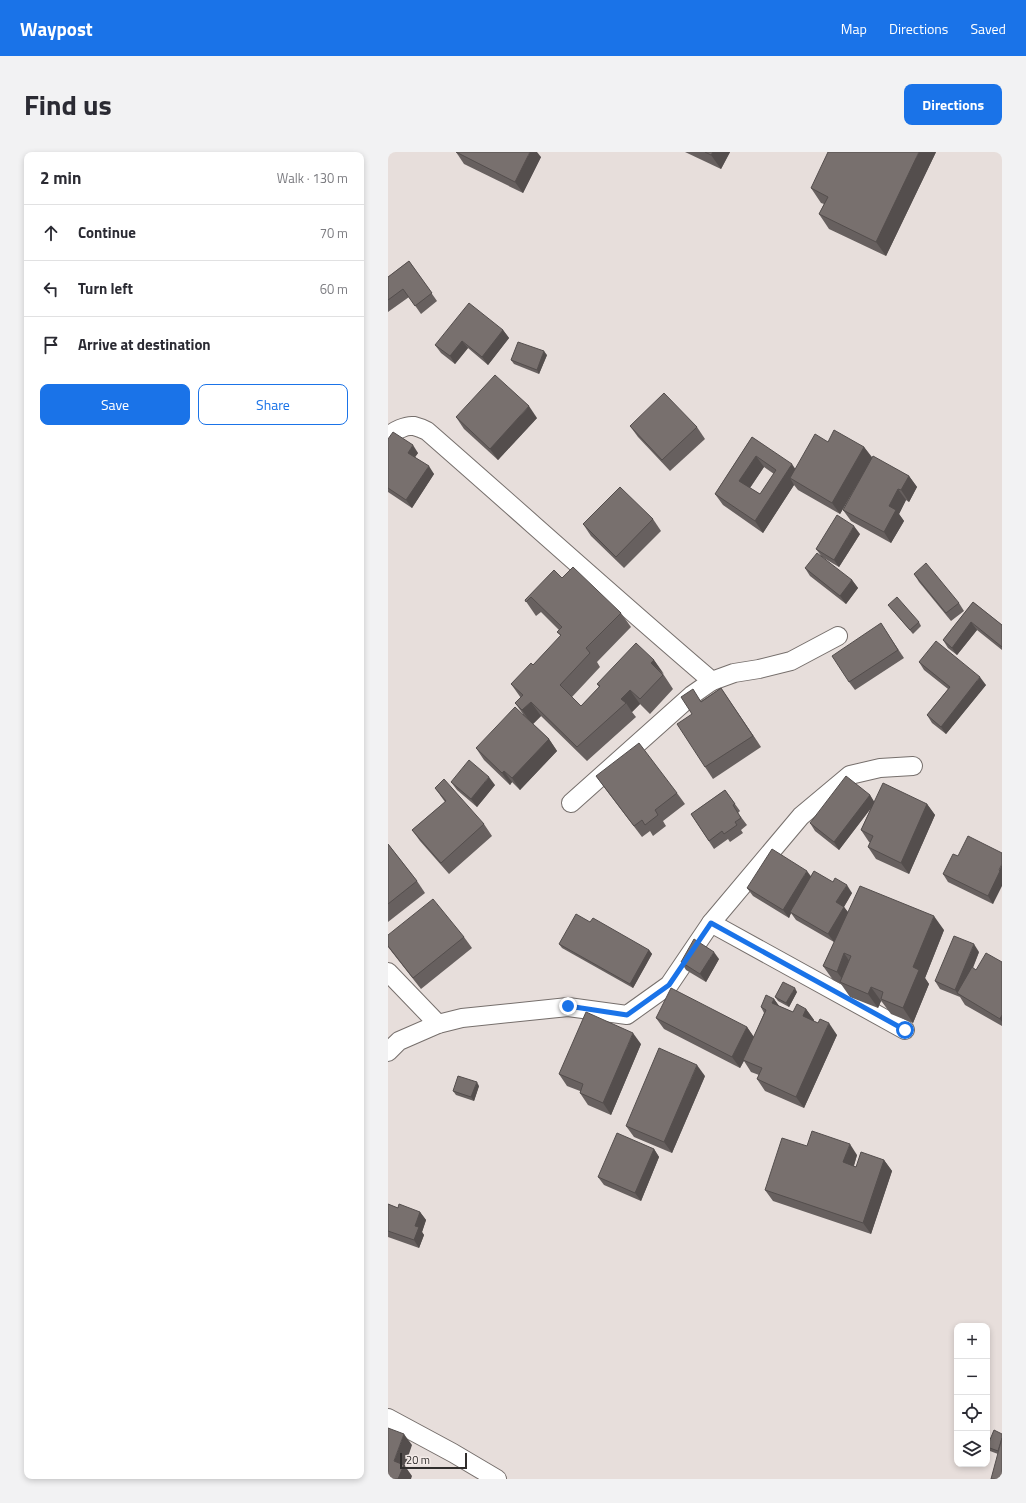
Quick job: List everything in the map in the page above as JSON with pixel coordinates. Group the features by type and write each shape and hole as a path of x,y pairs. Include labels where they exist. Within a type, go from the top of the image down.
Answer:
{"street":[{"path":"388,437 392,433 403,428 414,426 426,431 712,681"},
{"path":"571,803 692,695 712,681 734,673 759,669 791,661 838,636"},
{"path":"388,1052 400,1041 438,1024 462,1018 568,1006 627,1015 669,985 711,923 801,816 850,775 880,768 913,766"},
{"path":"711,923 905,1030"},
{"path":"388,972 438,1024"},
{"path":"388,1418 454,1453 497,1479"}],"building":[{"path":"456,152 530,152 515,182"},
{"path":"705,152 713,152 711,155"},
{"path":"828,152 919,152 876,242 819,214 828,197 811,188"},
{"path":"409,261 432,293 415,306 403,289 388,300 388,277"},
{"path":"469,303 503,330 482,357 462,341 450,356 435,345"},
{"path":"518,342 544,351 537,370 511,360"},
{"path":"495,375 529,406 490,449 456,417"},
{"path":"664,393 697,427 662,460 630,426"},
{"path":"834,430 864,447 832,503 790,478 815,434 828,442"},
{"path":"393,432 413,445 408,453 429,466 406,500 388,488 388,439"},
{"path":"752,437 792,464 755,521 715,494","holes":["756,456 776,470 760,494 739,481"]},
{"path":"873,456 909,476 901,490 898,489 889,506 896,510 884,532 843,510"},
{"path":"620,487 653,519 616,557 583,524"},
{"path":"837,515 854,526 834,560 816,549"},
{"path":"817,553 852,580 840,596 805,568"},
{"path":"926,563 959,603 946,613 914,574"},
{"path":"573,567 621,613 586,648 590,653 560,685 581,706 600,686 597,684 636,643 654,660 651,663 663,675 640,699 630,690 621,699 626,703 577,747 531,702 522,710 515,703 523,695 511,684 531,663 533,665 561,635 557,632 562,627 531,597 526,602 525,600 554,570 562,578"},
{"path":"897,597 919,622 910,630 888,605"},
{"path":"973,602 1002,625 1002,647 971,622 952,648 943,640"},
{"path":"881,623 898,650 849,682 832,656"},
{"path":"936,641 980,677 941,727 927,715 950,687 919,662"},
{"path":"721,688 753,736 705,767 677,724 692,714 681,697 693,689 701,702"},
{"path":"515,707 549,739 512,778 504,771 502,773 476,748"},
{"path":"639,743 677,793 655,810 658,815 645,825 642,820 634,826 596,776"},
{"path":"469,760 489,777 471,799 451,782"},
{"path":"846,776 870,795 834,842 810,823"},
{"path":"444,779 484,824 441,863 412,830 446,801 435,788"},
{"path":"883,783 927,804 901,863 868,847 873,836 861,830"},
{"path":"725,790 735,804 733,805 741,818 735,822 737,825 724,834 722,831 709,841 691,814"},
{"path":"968,836 1002,853 1002,864 999,870 1000,871 988,896 943,874 953,854 958,856"},
{"path":"388,844 417,881 388,904"},
{"path":"772,849 807,871 783,910 747,888"},
{"path":"814,871 833,882 835,878 847,885 836,902 844,907 828,934 790,912"},
{"path":"860,886 934,916 913,967 919,970 903,1008 881,999 883,992 871,987 868,994 840,982 851,956 844,953 837,972 823,966"},
{"path":"433,899 464,937 413,978 388,946 388,935"},
{"path":"576,914 590,922 593,918 649,950 630,984 559,944"},
{"path":"954,936 974,944 955,990 935,981"},
{"path":"694,939 714,952 700,974 681,962"},
{"path":"986,953 1002,962 1002,1015 1000,1019 957,993 972,967 976,970"},
{"path":"783,982 795,988 786,1003 775,997"},
{"path":"671,988 747,1027 732,1057 656,1018"},
{"path":"766,995 774,999 772,1003 793,1012 797,1004 806,1009 803,1016 818,1023 820,1019 829,1023 796,1097 757,1079 762,1068 743,1060 766,1010 761,1007"},
{"path":"586,1012 633,1033 603,1103 580,1093 583,1084 559,1074"},
{"path":"659,1048 697,1065 664,1142 626,1126"},
{"path":"458,1076 477,1082 471,1097 453,1091"},
{"path":"812,1131 850,1144 843,1162 856,1167 861,1152 884,1160 863,1223 765,1190 782,1138 807,1146"},
{"path":"617,1133 654,1149 635,1193 598,1177"},
{"path":"388,1204 398,1208 399,1204 420,1212 415,1226 419,1227 414,1240 388,1231"},
{"path":"388,1428 404,1434 394,1461 404,1465 398,1479 388,1479"},
{"path":"994,1430 1002,1434 998,1451 990,1448 990,1440"},
{"path":"1002,1438 1002,1479 991,1479"}],"route":[{"path":"568,1006 627,1015 669,985 711,923 905,1030"}]}
